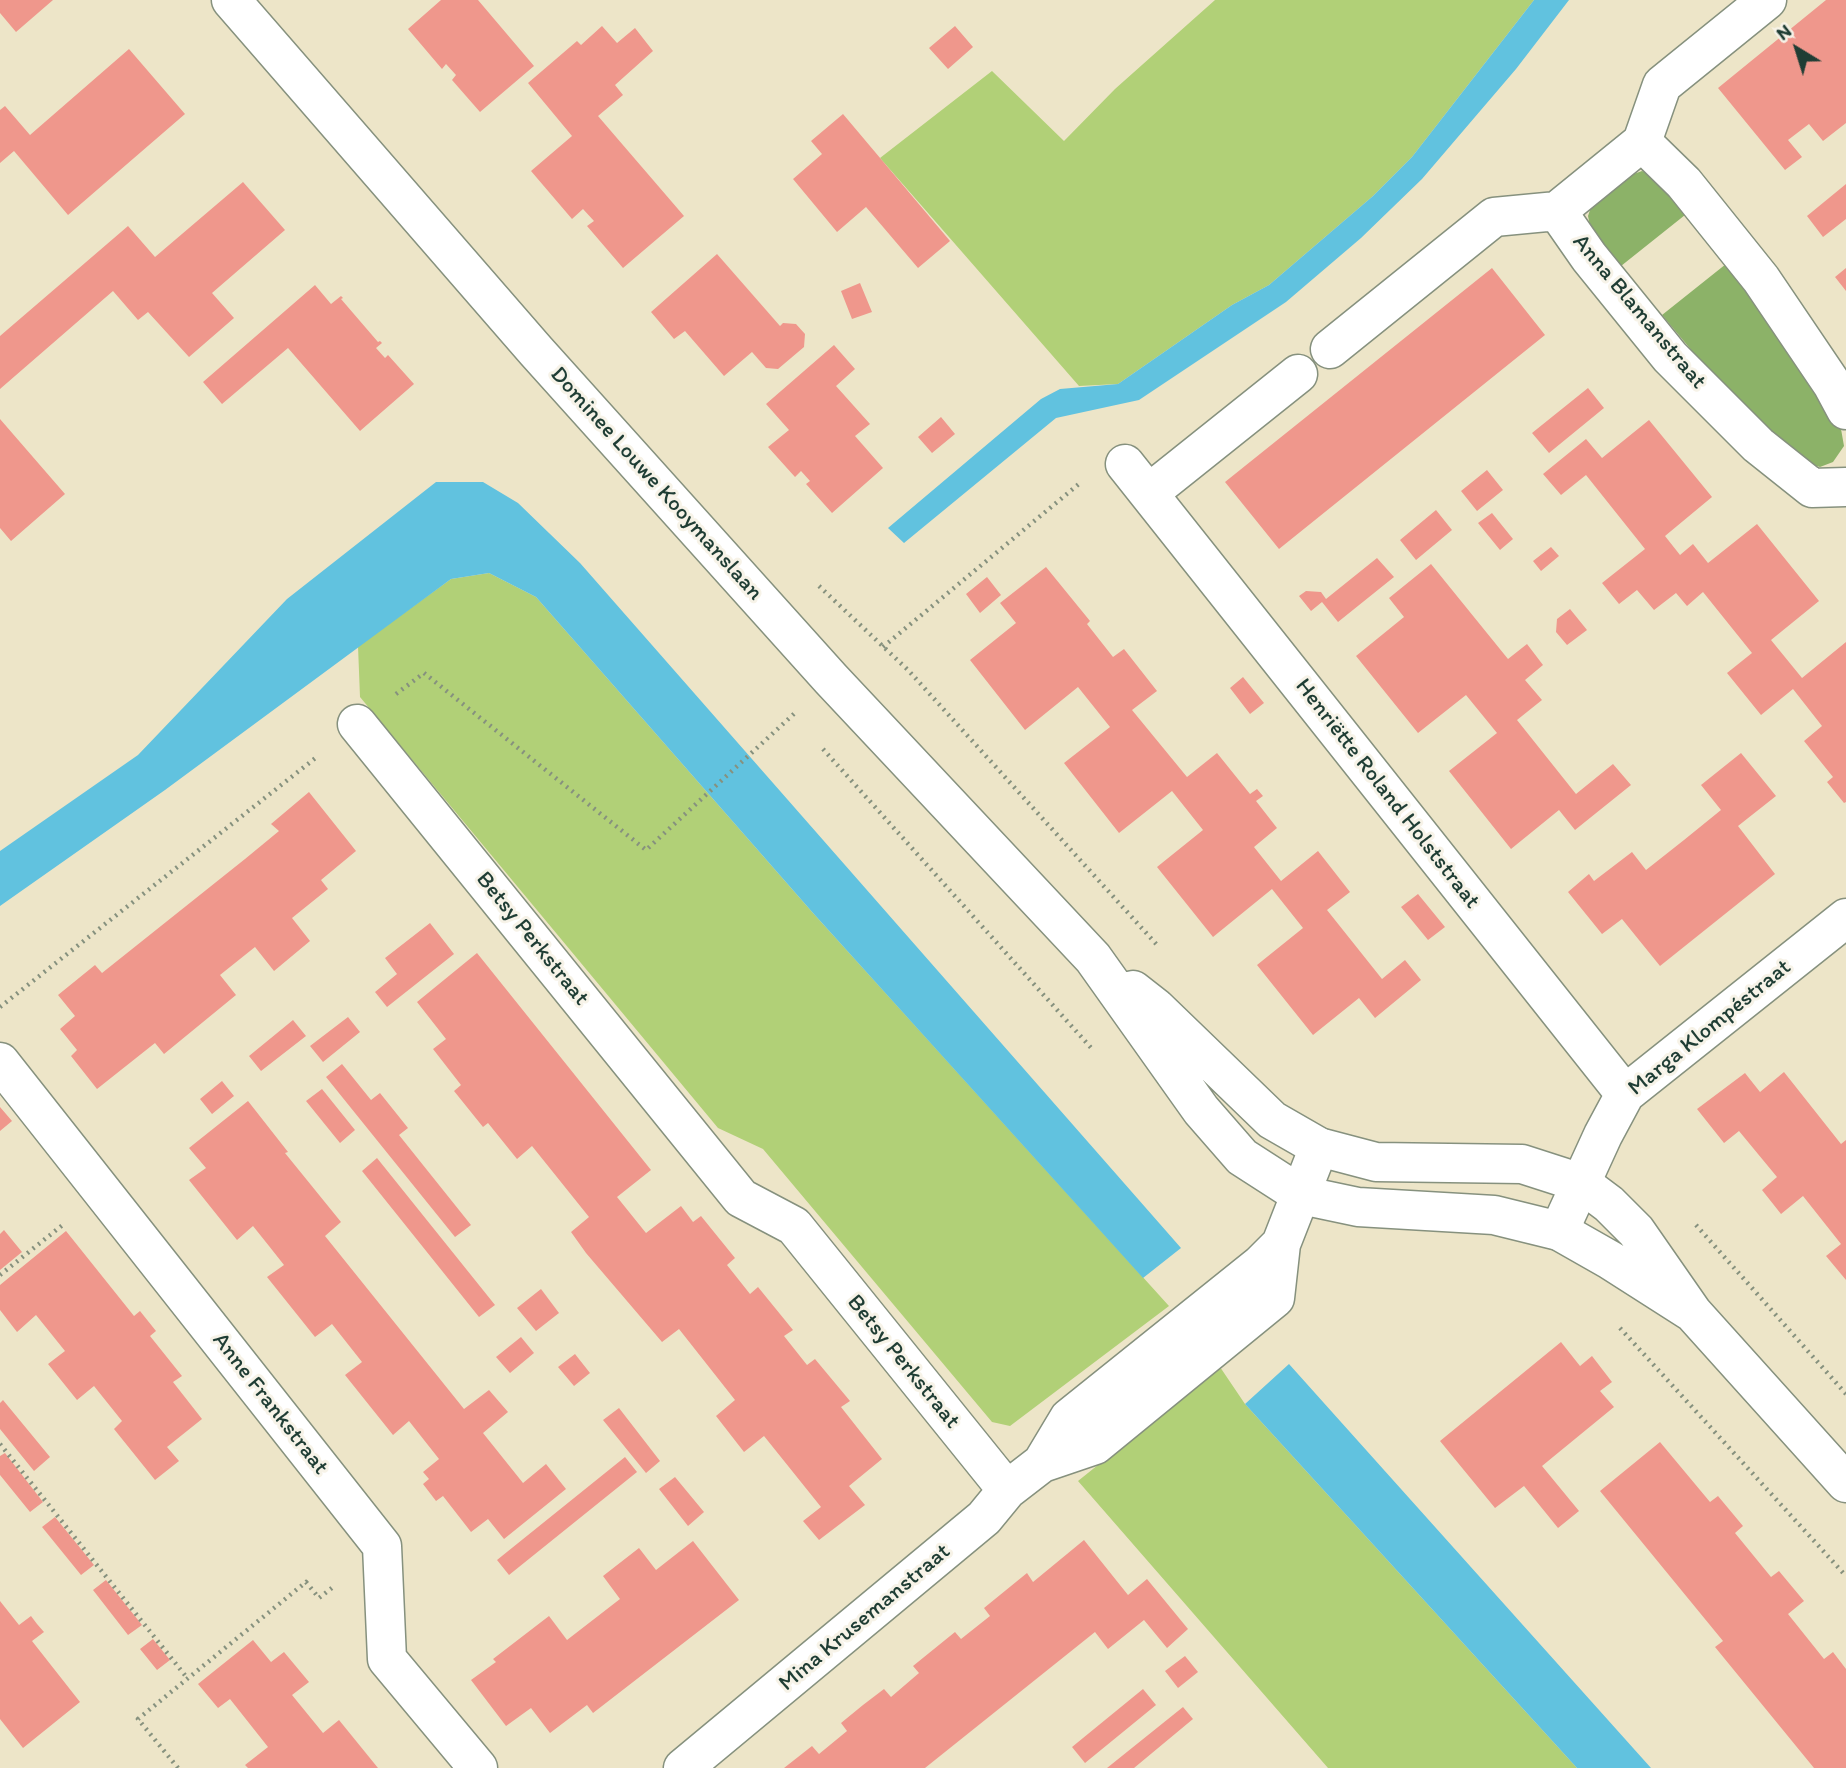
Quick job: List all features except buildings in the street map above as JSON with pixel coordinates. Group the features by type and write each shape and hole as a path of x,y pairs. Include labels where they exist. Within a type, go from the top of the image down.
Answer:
{"street":[{"name":"Dominee Louwe Kooymanslaan","path":"231,0 564,382 831,679 1093,958 1201,1111 1242,1157 1301,1195 1358,1207 1494,1215 1559,1231 1693,1313"},
{"path":"1767,0 1662,85 1642,142 1684,183 1760,279 1832,384 1846,410"},
{"name":"Anna Blamanstraat","path":"1642,142 1557,211 1589,257 1670,357 1758,445 1812,488 1846,487"},
{"path":"1330,349 1494,217 1557,211"},
{"path":"1149,493 1297,374"},
{"name":"Henriëtte Roland Holststraat","path":"1108,469 1149,493 1625,1094"},
{"name":"Betsy Perkstraat","path":"357,724 741,1199 794,1226 1007,1490"},
{"name":"Marga Klompéstraat","path":"1559,1231 1625,1094 1846,919"},
{"name":"Dominee Louwe Kooymanslaan","path":"1093,958 1156,1008 1272,1120 1320,1147 1376,1162 1522,1164 1580,1183 1609,1204 1636,1231 1693,1313 1846,1483"},
{"name":"Anne Frankstraat","path":"0,1062 382,1546"},
{"name":"Mina Krusemanstraat","path":"683,1768 984,1518 1007,1490 1041,1462 1095,1445 1275,1298 1281,1244 1320,1147"},
{"path":"382,1546 387,1659 478,1768"}],"path":[{"path":"883,647 1108,469"},
{"path":"813,581 908,670 1165,953"},
{"path":"0,1007 424,673 646,850 793,715"},
{"path":"0,1275 103,1192"},
{"path":"1690,1218 1846,1394"},
{"path":"1618,1326 1846,1576"},
{"path":"0,1444 188,1679"},
{"path":"178,1768 138,1719 306,1582 319,1598 382,1546"}],"green space":[{"path":"1215,0 1534,0 1412,157 1373,196 1269,285 1232,305 1118,384 1079,386 880,158 992,71 1064,141 1115,89"},
{"path":"1642,171 1654,176 1685,215 1621,266 1590,226 1588,216 1591,207 1631,175"},
{"path":"1726,264 1777,330 1841,429 1844,446 1833,462 1820,467 1803,462 1708,370 1662,315"},
{"path":"489,573 536,597 813,913 1169,1306 1010,1426 992,1422 763,1149 718,1128 360,697 358,646 451,579"},
{"path":"1220,1367 1245,1404 1577,1768 1328,1768 1078,1481"}],"water":[{"path":"1534,0 1569,0 1516,69 1422,179 1361,238 1286,302 1139,400 1056,418 904,543 888,528 1041,399 1060,389 1118,384 1232,305 1269,285 1373,196 1412,157"},
{"path":"436,482 483,482 518,503 580,563 1181,1248 1143,1278 813,913 536,597 489,573 451,579 165,790 0,906 0,851 138,755 287,599"},
{"path":"1289,1364 1651,1768 1577,1768 1245,1404"}]}
